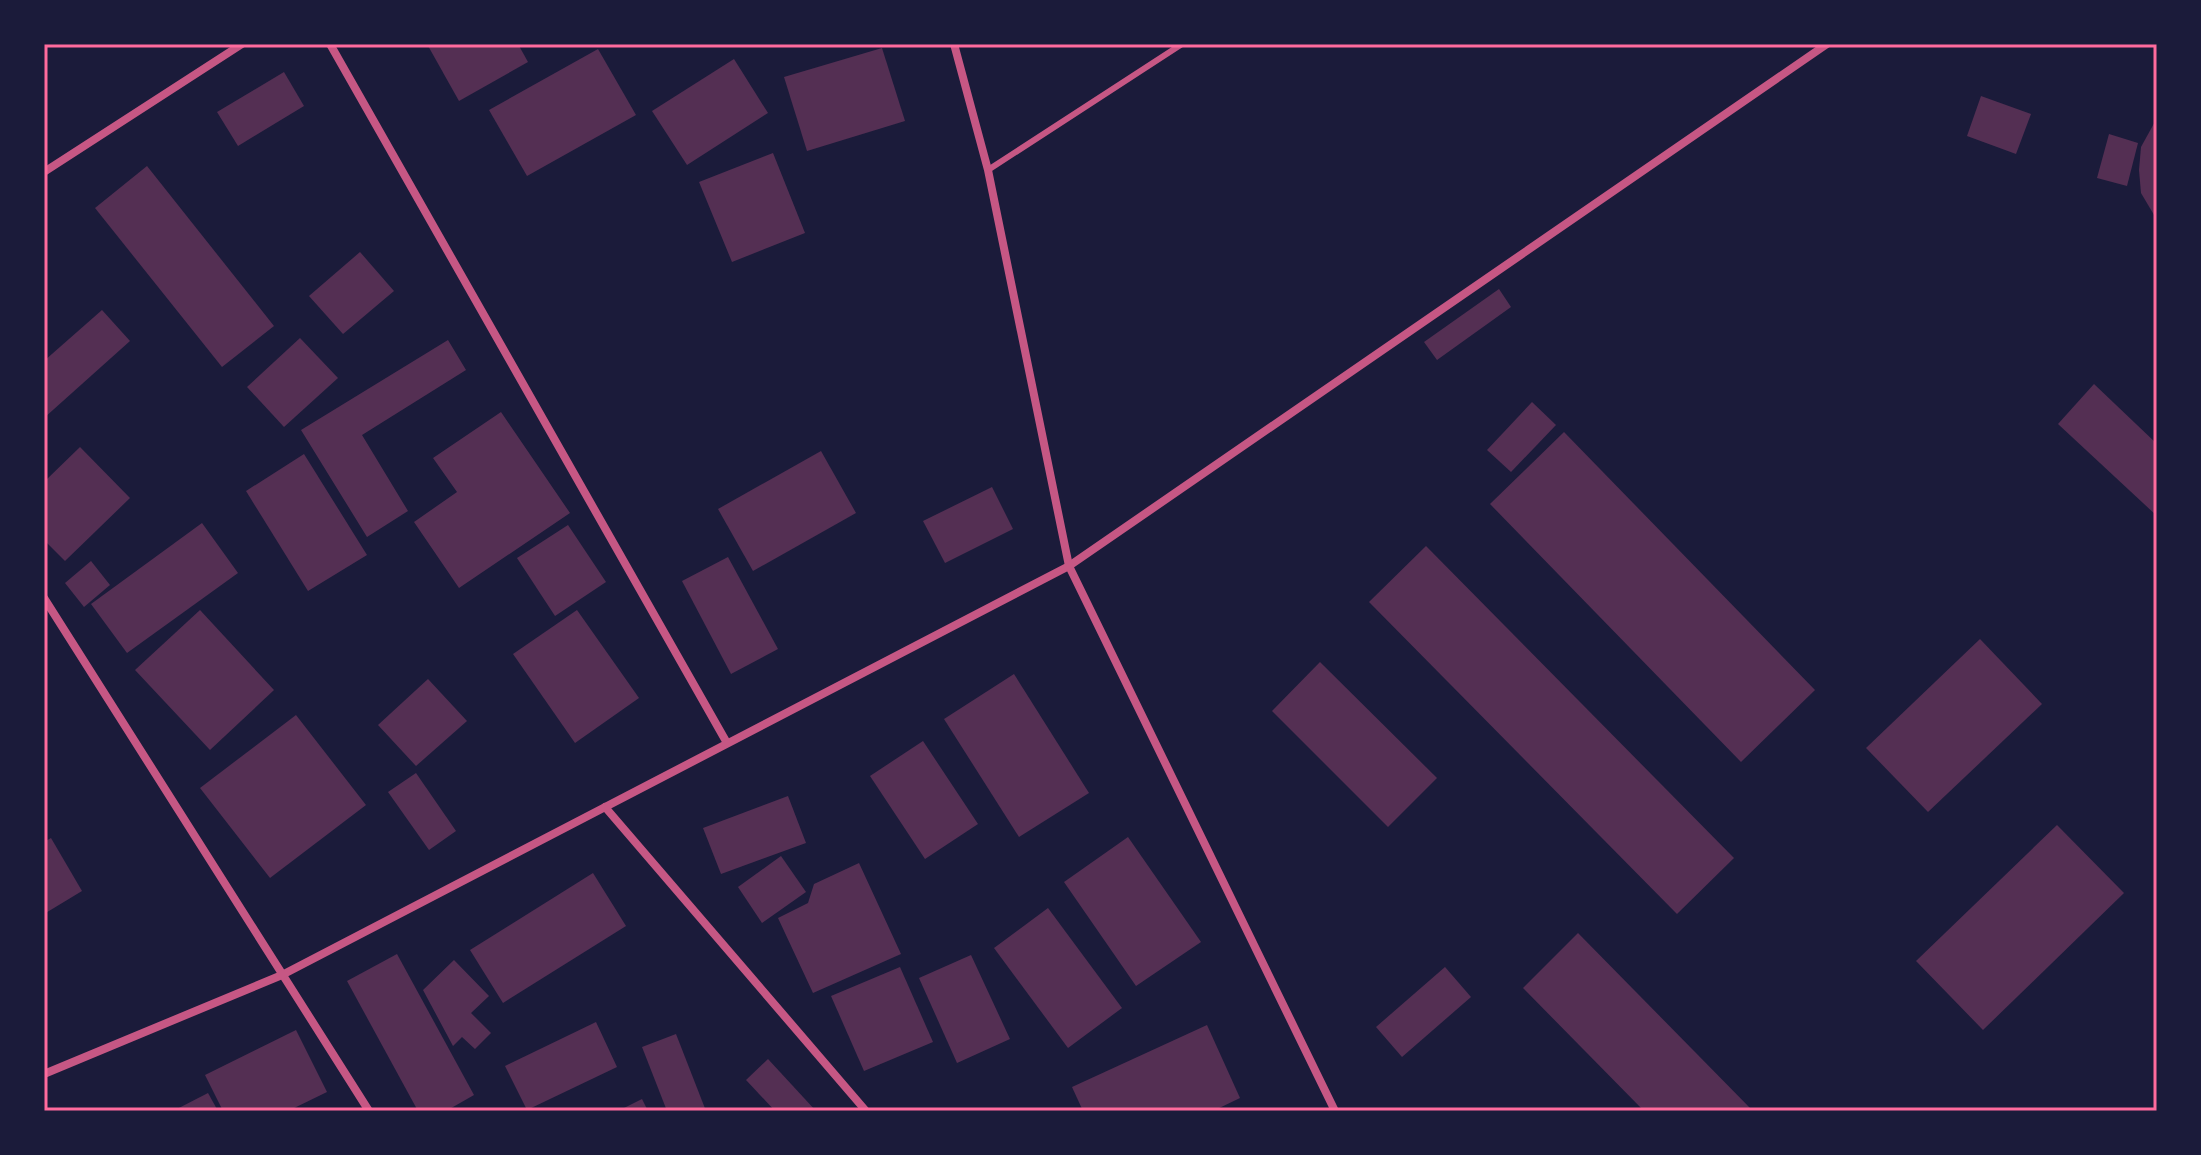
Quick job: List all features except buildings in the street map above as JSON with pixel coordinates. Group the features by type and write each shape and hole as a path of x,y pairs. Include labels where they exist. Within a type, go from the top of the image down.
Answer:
{"street":[{"path":"44,172 242,44"},
{"path":"330,44 727,743"},
{"path":"954,44 988,170 1069,566 1335,1111"},
{"path":"44,1074 282,975 1069,566 1827,44"},
{"path":"44,598 369,1111"},
{"path":"605,807 866,1111"}],"lane":[{"path":"988,170 1182,44"}]}
